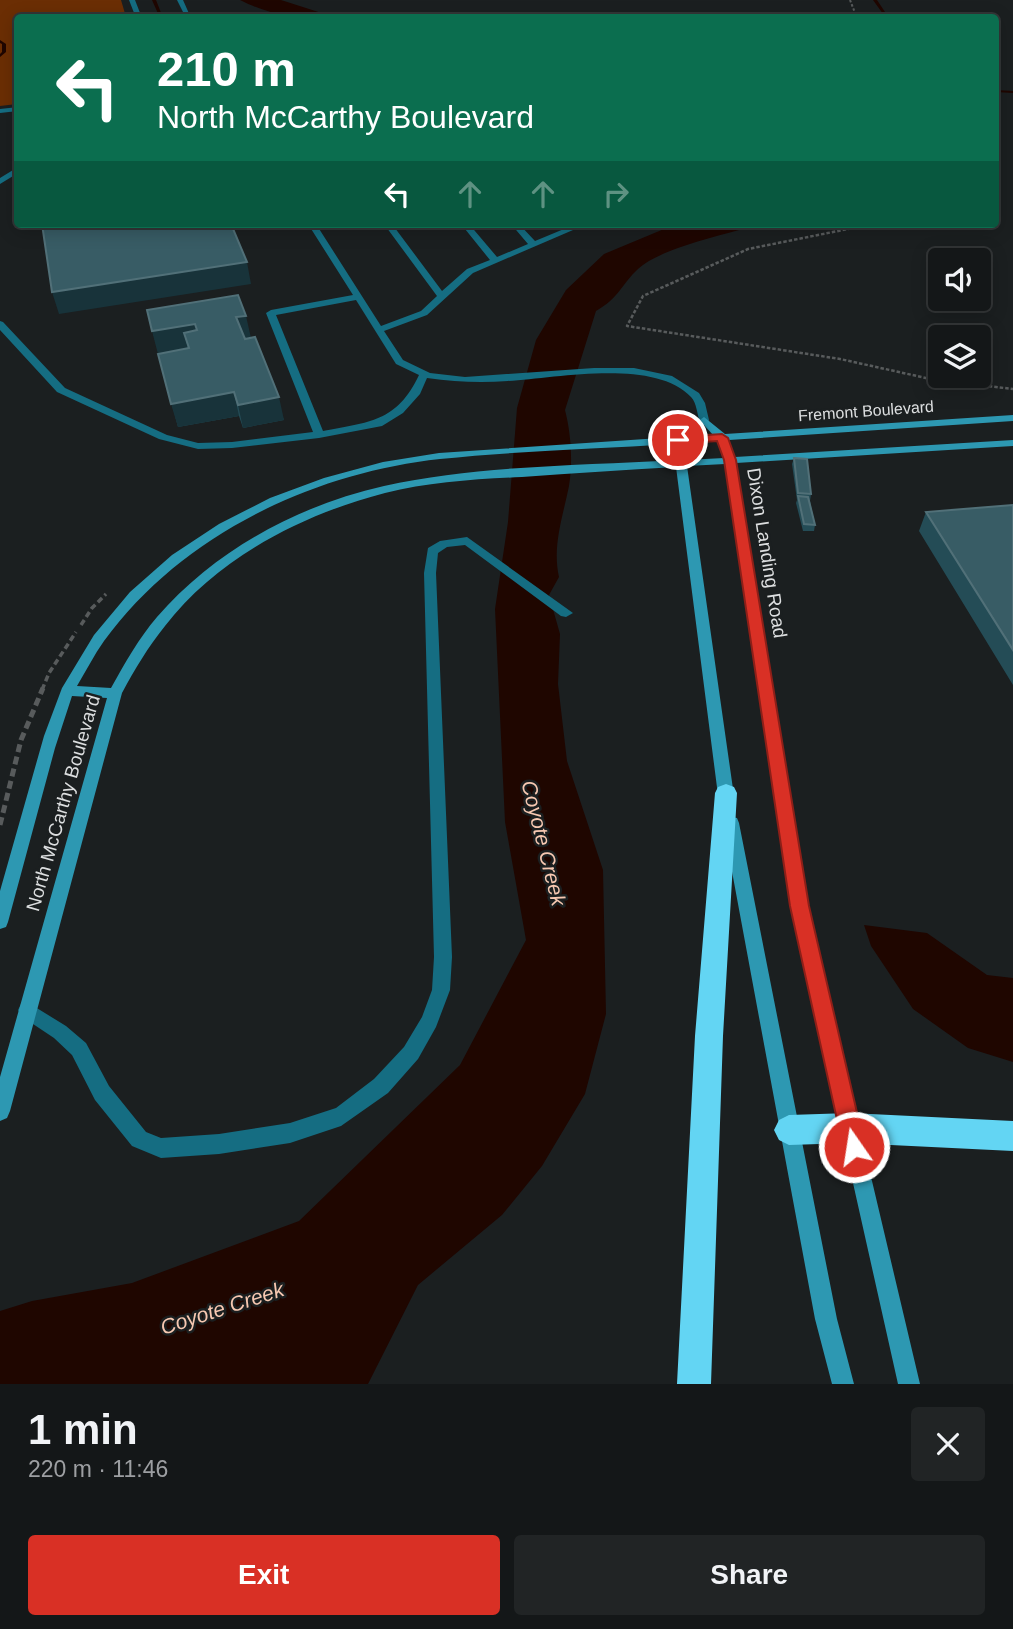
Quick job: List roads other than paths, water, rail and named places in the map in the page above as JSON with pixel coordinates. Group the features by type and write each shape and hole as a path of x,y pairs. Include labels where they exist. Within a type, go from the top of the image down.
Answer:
{"highway":[{"path":"694,1384 709,1036 726,793"},
{"path":"789,1130 850,1128 1013,1136"}],"main road":[{"name":"Fremont Boulevard","path":"722,438 1013,418"},
{"name":"Dixon Landing Road","path":"704,420 722,438 730,460 799,906 909,1384"},
{"path":"704,420 678,440 726,793 826,1319 844,1384"},
{"name":"North McCarthy Boulevard","path":"0,922 53,732 68,691 109,624 139,591 191,547 233,519 270,501 339,475 406,460 722,438"},
{"path":"730,460 1013,443"},
{"name":"North McCarthy Boulevard","path":"0,1111 115,693 126,668 150,632 204,577 261,538 293,522 356,498 415,484 478,476 730,460"},
{"path":"68,691 115,693"}],"lane":[{"path":"315,228 399,362 413,373 442,378 480,379 642,371 674,380 696,396 704,420"},
{"path":"391,228 442,297"},
{"path":"468,228 495,260"},
{"path":"519,228 533,244"},
{"path":"379,330 424,313 470,271 567,228"},
{"path":"319,435 271,313 359,298"},
{"path":"0,324 61,390 163,437 198,446 319,435 378,424 399,411 416,392 424,375"},
{"path":"27,1010 60,1032 79,1049 102,1093 139,1139 160,1148 219,1144 290,1133 341,1116 381,1086 411,1053 430,1021 441,990 443,957 430,573 432,551 444,544 467,541 566,613"}],"water":[{"path":"240,0 281,0 325,14 282,14"},
{"name":"Coyote Creek","path":"666,228 746,228 696,242 649,261 632,275 615,296 596,311 565,410 571,448 570,477 559,531 559,577 549,595 560,634 558,684 567,761 603,870 606,1014 585,1094 542,1166 502,1215 418,1285 368,1384 0,1384 0,1311 32,1301 132,1283 299,1221 460,1065 526,940 505,822 495,609 508,522 517,408 536,340 566,290 604,254"},
{"path":"864,925 927,933 987,975 1013,978 1013,1062 968,1048 913,1009 871,946"}],"waterway":[{"path":"154,0 160,14"},
{"path":"875,0 885,14"},
{"path":"0,41 4,44 4,52 0,56"},
{"path":"999,91 1013,92"}]}
